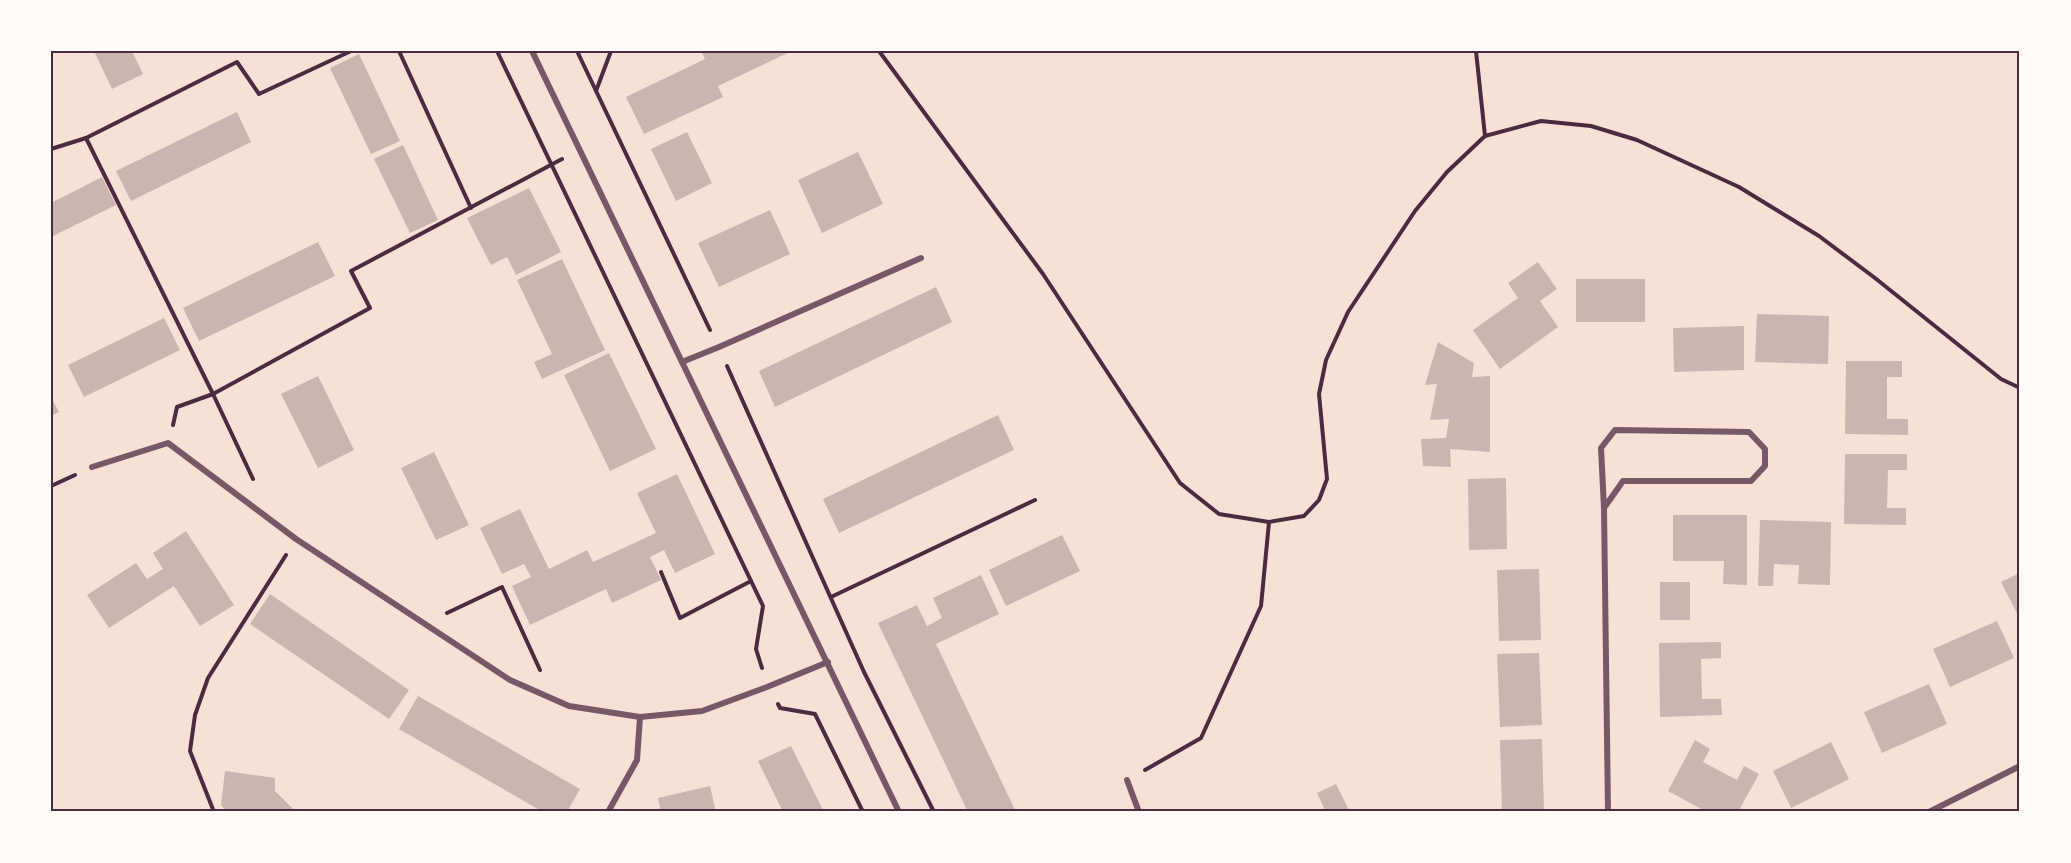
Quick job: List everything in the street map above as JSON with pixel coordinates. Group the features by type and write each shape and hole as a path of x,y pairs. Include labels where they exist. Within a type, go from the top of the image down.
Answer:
{"street":[{"path":"532,51 899,812"},
{"path":"682,362 921,258"},
{"path":"1604,508 1623,481 1751,481 1765,466 1765,449 1749,432 1616,430 1601,448 1604,508 1608,812"},
{"path":"92,467 168,443 296,539 424,624 510,680 569,706 640,717 702,711 828,662"},
{"path":"608,812 637,760 640,717"},
{"path":"1929,812 2020,766"},
{"path":"1127,780 1139,812"}],"path":[{"path":"51,149 86,138 237,62 260,94 351,51"},
{"path":"399,51 471,208"},
{"path":"497,51 763,606 756,649 767,687 780,708 815,714 863,812"},
{"path":"577,51 719,347 864,672 934,812"},
{"path":"596,91 611,51"},
{"path":"879,51 1043,274 1180,483 1219,514 1269,522 1304,516 1319,500 1327,479 1319,394 1326,360 1348,312 1414,211 1447,172 1485,136 1541,121 1591,126 1637,140 1739,187 1819,236 2001,379 2020,388"},
{"path":"1476,51 1485,136"},
{"path":"86,138 254,480"},
{"path":"168,443 177,407 213,394 370,308 351,271 580,149"},
{"path":"831,597 1035,500"},
{"path":"1127,780 1201,738 1261,606 1269,522"},
{"path":"214,812 190,751 195,716 208,678 296,539"},
{"path":"661,572 680,618 751,581"},
{"path":"424,624 502,587 553,699"}],"building":[{"path":"94,51 132,51 143,74 112,89"},
{"path":"701,51 792,51 718,86 723,97 644,134 626,97 705,59"},
{"path":"359,54 400,141 371,154 330,68"},
{"path":"237,112 251,142 131,201 116,171"},
{"path":"687,132 712,183 676,201 651,149"},
{"path":"403,145 438,220 410,233 374,159"},
{"path":"858,152 883,204 822,233 798,180"},
{"path":"102,177 116,205 51,237 51,203"},
{"path":"529,188 561,252 516,275 507,257 491,265 467,218"},
{"path":"770,210 790,254 719,287 698,243"},
{"path":"318,242 335,276 199,341 183,308"},
{"path":"562,259 605,350 542,379 534,362 552,354 517,280"},
{"path":"1538,262 1557,289 1540,301 1558,327 1500,369 1473,330 1518,298 1508,283"},
{"path":"1576,279 1645,279 1645,322 1576,322"},
{"path":"936,287 952,322 775,407 759,371"},
{"path":"1757,314 1829,316 1828,364 1755,362"},
{"path":"164,318 180,350 84,397 68,365"},
{"path":"1744,326 1744,370 1674,372 1673,328"},
{"path":"1438,342 1474,363 1472,377 1490,376 1490,452 1450,449 1451,467 1423,466 1421,439 1446,438 1449,419 1430,420 1437,384 1425,385"},
{"path":"609,353 656,449 610,471 564,375"},
{"path":"1846,361 1902,361 1902,377 1887,377 1887,419 1908,419 1908,435 1845,434"},
{"path":"318,376 354,450 318,468 281,394"},
{"path":"51,397 59,412 51,416"},
{"path":"998,415 1014,450 839,533 823,499"},
{"path":"434,452 469,525 436,540 401,468"},
{"path":"1845,454 1907,454 1907,470 1888,470 1887,508 1906,508 1906,525 1844,524"},
{"path":"677,474 715,554 675,573 664,550 650,557 661,580 612,603 606,589 530,625 512,586 531,577 524,564 502,574 480,528 520,509 549,569 587,550 593,562 656,533 637,493"},
{"path":"1506,478 1507,549 1469,550 1468,479"},
{"path":"1673,515 1747,515 1747,585 1723,584 1724,561 1673,561"},
{"path":"1760,520 1831,522 1830,585 1798,584 1799,565 1774,564 1773,586 1758,586"},
{"path":"186,531 234,605 200,626 174,586 109,628 87,595 136,563 147,579 163,569 153,553"},
{"path":"1062,535 1080,571 1006,606 989,570"},
{"path":"1539,569 1541,640 1499,641 1497,570"},
{"path":"2020,573 2020,619 2001,582"},
{"path":"981,575 999,614 936,644 1016,812 968,812 878,623 917,605 927,626 942,618 933,598"},
{"path":"1660,582 1690,582 1690,620 1660,620"},
{"path":"270,594 409,690 389,719 250,624"},
{"path":"1997,621 2014,658 1950,687 1933,649"},
{"path":"1721,642 1721,658 1701,659 1702,699 1721,699 1722,715 1660,717 1659,643"},
{"path":"1539,653 1542,725 1500,727 1497,654"},
{"path":"1929,684 1947,724 1882,753 1864,712"},
{"path":"418,696 580,789 567,812 543,812 399,729"},
{"path":"1542,739 1544,812 1502,812 1500,740"},
{"path":"1695,740 1710,749 1703,762 1737,780 1744,766 1759,774 1738,812 1707,812 1668,791"},
{"path":"1831,742 1849,779 1791,808 1773,771"},
{"path":"791,746 824,812 783,812 758,761"},
{"path":"225,771 275,778 275,791 296,812 227,812 221,805"},
{"path":"1336,784 1350,812 1321,812 1325,810 1317,793"},
{"path":"710,786 716,812 661,812 658,798"}]}
